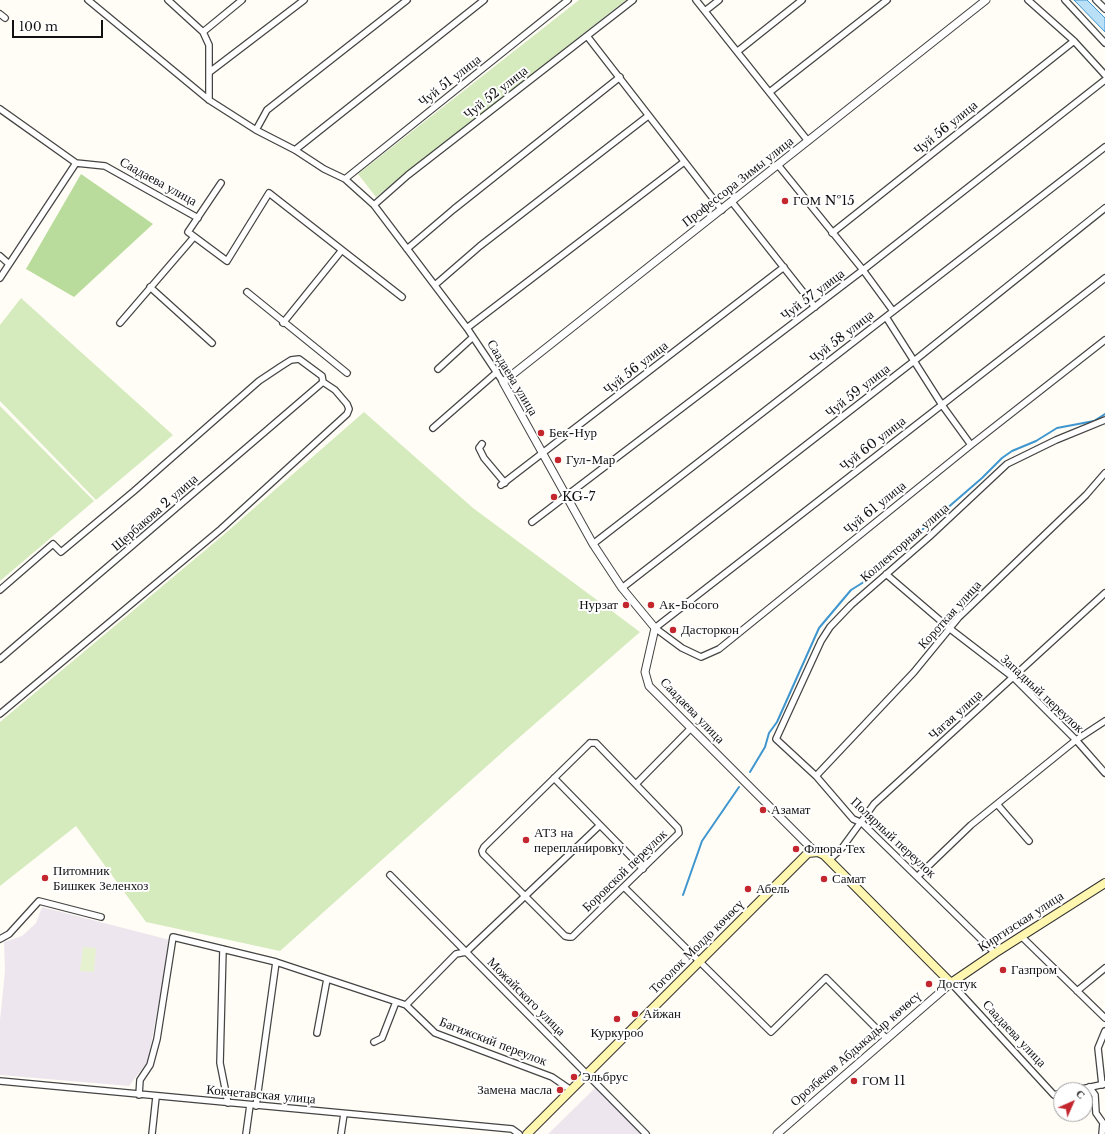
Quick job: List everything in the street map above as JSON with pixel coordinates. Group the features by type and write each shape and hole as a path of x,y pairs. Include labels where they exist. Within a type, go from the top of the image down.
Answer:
{"main road":[{"name":"Саадаева улица","path":"818,852 829,860 952,983"},
{"name":"Тоголок Молдо көчөсү","path":"527,1134 808,853 818,852"},
{"name":"Киргизская улица","path":"952,983 1021,936 1105,883"}],"street":[{"name":"Саадаева улица","path":"88,0 209,100 256,130 295,150 324,169 345,179 374,205 467,328 497,372 565,497 593,544 622,588 655,628 645,672 649,686 811,848 818,852"},
{"path":"168,0 203,32 210,45 211,71 209,100"},
{"path":"203,32 242,0"},
{"path":"211,71 304,0"},
{"path":"256,130 267,110 407,0"},
{"path":"295,150 484,0"},
{"name":"Чуй 51 улица","path":"345,179 568,0"},
{"name":"Чуй 52 улица","path":"374,205 408,175 633,0"},
{"path":"696,0 771,92 808,141"},
{"path":"705,11 719,0"},
{"path":"738,51 802,0"},
{"path":"771,92 887,0"},
{"name":"Профессора Зимы улица","path":"503,382 986,0"},
{"path":"1028,0 1074,41 1105,75"},
{"path":"1065,0 1105,42"},
{"path":"1096,0 1105,9"},
{"path":"587,36 722,210"},
{"name":"Чуй 56 улица","path":"832,233 1074,41"},
{"path":"407,249 454,209 620,77"},
{"name":"Чуй 57 улица","path":"532,522 864,270 1105,80"},
{"name":"Саадаева улица","path":"0,110 76,163 105,166 198,218 188,232 194,236"},
{"path":"435,285 480,246 648,116"},
{"name":"Чуй 58 улица","path":"593,544 1105,147"},
{"path":"467,328 684,162"},
{"path":"0,278 76,163"},
{"path":"778,165 832,233 864,270 893,311"},
{"path":"198,218 221,183"},
{"path":"120,323 194,236 227,261 269,192 402,297"},
{"path":"732,202 815,307"},
{"name":"Чуй 59 улица","path":"622,588 914,361 1105,208"},
{"path":"283,323 342,250"},
{"path":"0,256 9,264"},
{"name":"Чуй 56 улица","path":"482,444 479,448 484,458 503,484 784,267"},
{"name":"Чуй 60 улица","path":"655,628 1105,278"},
{"path":"150,287 212,343"},
{"path":"247,292 283,323 347,373"},
{"path":"886,316 942,405 971,445"},
{"path":"438,369 473,337"},
{"name":"Чуй 61 улица","path":"655,628 682,648 701,657 719,648 971,445 1105,340"},
{"path":"0,590 53,544 61,552 134,491 259,381 291,360 299,359 322,376 323,382 335,390 347,404 349,409 347,414 221,529 0,714"},
{"path":"433,428 497,372"},
{"name":"Щербакова 2 улица","path":"0,659 323,382"},
{"name":"Коллекторная улица","path":"776,739 818,648 830,627 1007,464 1056,440 1105,420"},
{"name":"Короткая улица","path":"816,776 914,672 949,628 1086,495 1105,473"},
{"name":"Западный переулок","path":"886,574 949,628 1014,678 1076,740 1105,773"},
{"name":"Чагая улица","path":"829,860 842,848 862,823 874,804 1014,678 1105,593"},
{"path":"918,876 971,825 1076,740 1105,721"},
{"path":"636,784 691,728"},
{"name":"Полярный переулок","path":"776,739 816,776 853,819 862,823 918,876 995,953"},
{"name":"Боровской переулок","path":"593,742 636,784 679,830 678,835 572,937 565,936 483,854 482,849 554,778 588,744 593,742"},
{"path":"554,778 643,869"},
{"path":"997,804 1030,841"},
{"path":"406,1006 456,954 466,952 519,900 526,897 600,825"},
{"name":"Можайского улица","path":"390,875 646,1134"},
{"path":"624,887 771,1032 826,978 887,1039"},
{"path":"0,940 10,934 39,901 101,917"},
{"path":"1021,936 1105,1018"},
{"name":"Багижский переулок","path":"139,1095 140,1080 150,1065 157,1039 173,937 276,962 396,1002 406,1006 434,1033 552,1077 571,1090"},
{"path":"223,949 220,1063 228,1103"},
{"path":"246,1134 253,1105 276,962"},
{"path":"1077,991 1105,968"},
{"path":"317,1033 327,979"},
{"name":"Саадаева улица","path":"952,983 1053,1094"},
{"name":"Орозбеков Абдыкадыр көчөсү","path":"777,1134 952,983"},
{"path":"374,1042 382,1038 396,1002"},
{"path":"1093,1087 1103,1084 1098,1048 1105,1031"},
{"name":"Кокчетавская улица","path":"0,1081 156,1097 512,1129 519,1134"},
{"path":"1093,1093 1095,1095 1096,1113 1103,1123 1102,1134"},
{"path":"152,1134 156,1097"},
{"path":"341,1134 344,1114"}],"shaded area":[{"path":"42,907 170,940 148,1061 129,1086 0,1075 0,1020 5,971 4,942 22,936 36,923"},
{"path":"596,1087 641,1134 548,1134"}],"green space":[{"path":"579,0 626,0 376,197 358,174"},
{"path":"81,174 153,224 74,297 26,269"},
{"path":"21,298 173,435 96,500 0,401 0,325"},
{"path":"0,406 94,501 0,581"},
{"path":"364,412 473,508 640,632 506,749 280,951 146,922 76,826 0,886 0,722 221,537"},
{"path":"83,947 96,948 94,972 80,971"}],"water":[{"path":"1074,0 1087,0 1105,18 1105,32"}],"waterway":[{"path":"750,772 765,747 769,733 777,722 819,628 851,590 867,580 878,568 982,478 1002,458 1012,451 1036,441 1057,428 1094,421 1105,414"},
{"path":"683,895 702,841 739,787"}],"place":[{"name":"ГОМ №15","path":"785,201"},
{"name":"Бек-Нур","path":"541,433"},
{"name":"Гул-Мар","path":"558,460"},
{"name":"KG-7","path":"554,497"},
{"name":"Нурзат","path":"626,605"},
{"name":"Ак-Босого","path":"651,605"},
{"name":"Дасторкон","path":"673,630"},
{"name":"Азамат","path":"763,810"},
{"name":"АТЗ на перепланировку","path":"526,840"},
{"name":"Флюра Тех","path":"796,849"},
{"name":"Питомник Бишкек Зеленхоз","path":"45,878"},
{"name":"Самат","path":"824,879"},
{"name":"Абель","path":"748,889"},
{"name":"Газпром","path":"1003,970"},
{"name":"Достук","path":"929,984"},
{"name":"Айжан","path":"635,1014"},
{"name":"Куркуроо","path":"617,1019"},
{"name":"Эльбрус","path":"574,1077"},
{"name":"ГОМ 11","path":"854,1081"},
{"name":"Замена масла","path":"560,1090"}]}
